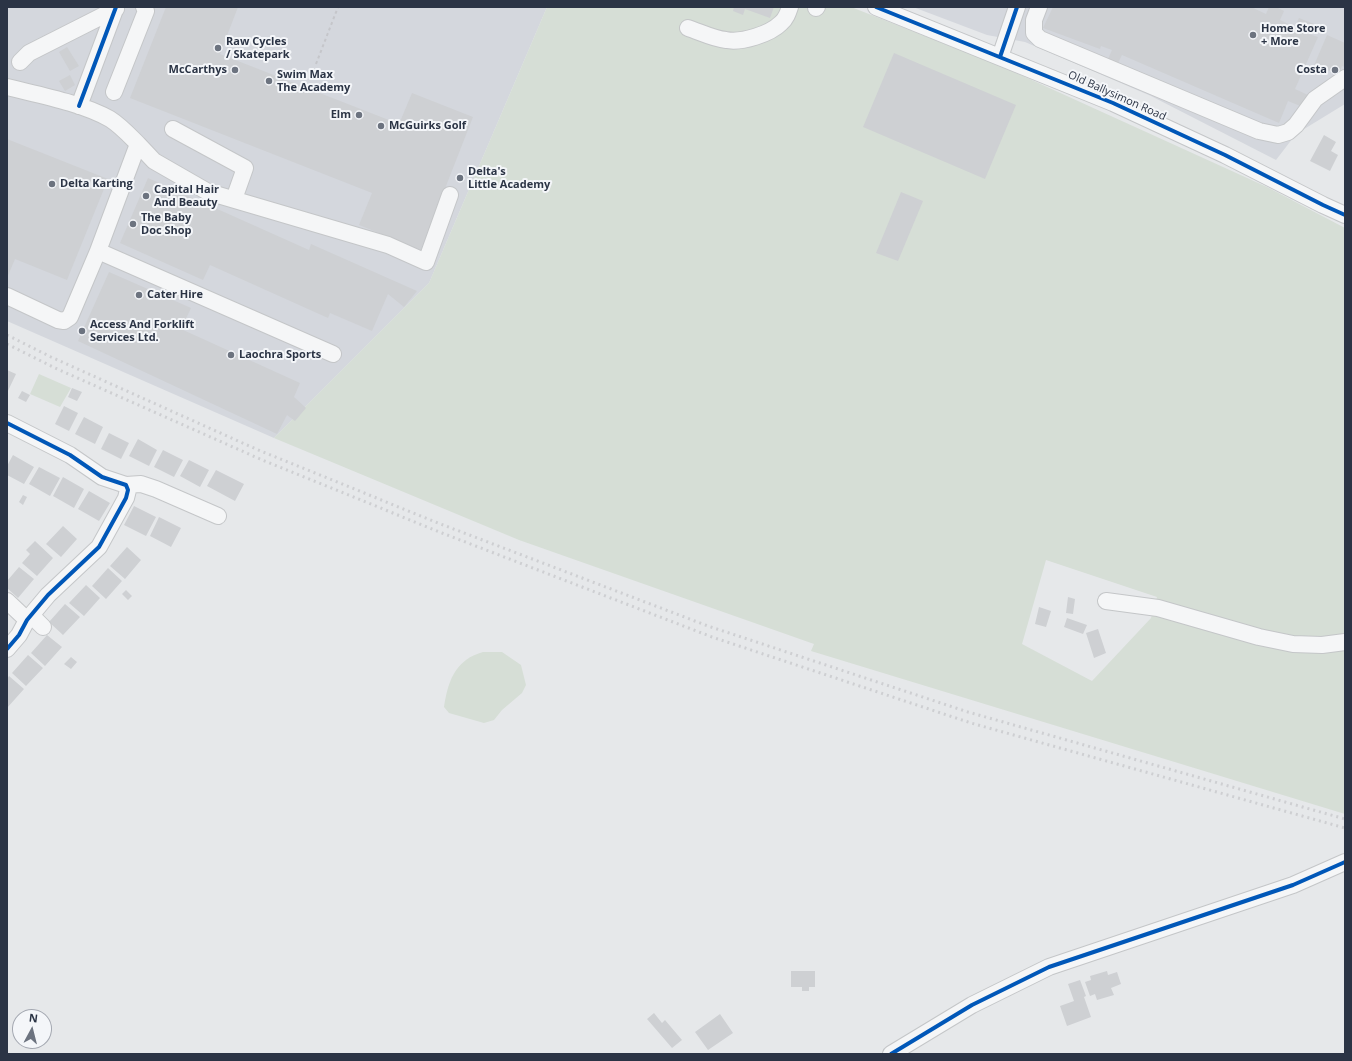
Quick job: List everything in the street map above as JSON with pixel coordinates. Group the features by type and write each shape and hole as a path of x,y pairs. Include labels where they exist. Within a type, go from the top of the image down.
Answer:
{"street":[{"path":"114,92 146,11 144,7"},
{"path":"688,28 725,40 745,40 781,24 786,18 790,7"},
{"name":"Old Ballysimon Road","path":"876,7 1120,106 1225,155 1345,215"},
{"path":"1000,57 1017,7"},
{"path":"1039,7 1034,20 1034,33 1040,39 1259,131 1278,135 1288,132 1296,125 1315,99 1345,78"},
{"path":"20,62 29,53 116,8"},
{"path":"79,106 116,8"},
{"path":"7,87 79,106 111,120 138,144 154,161 208,192 388,245 426,262 450,195"},
{"path":"173,129 245,168 234,199"},
{"path":"7,296 58,320 64,321 70,318 98,251 138,144"},
{"path":"98,251 333,354"},
{"path":"7,423 70,455 102,477 126,485 141,484 156,489 218,516"},
{"path":"7,649 19,635 29,618 48,595 99,547 126,498 128,490 126,485"},
{"path":"7,601 43,627"},
{"path":"1106,601 1158,608 1260,637 1293,644 1322,645 1345,642"},
{"path":"891,1054 972,1005 1049,967 1294,885 1345,862"}],"path":[{"path":"316,64 338,7"}],"shaded area":[{"path":"7,7 547,7 429,283 274,438 7,321"},
{"path":"547,7 851,7 1001,66 1267,187 1345,228 1345,814 811,651 814,644 519,540 274,438 429,283","holes":["1046,560 1157,597 1151,618 1092,681 1022,644"]},
{"path":"913,7 1345,7 1345,104 1296,134 1276,160 1151,96 1025,42 987,35"},
{"path":"39,374 71,388 60,407 30,394"},
{"path":"483,652 502,652 521,665 526,685 522,693 502,710 494,720 484,723 449,713 444,707 450,681 457,669 461,664 474,655"}],"building":[{"path":"166,7 238,7 220,54 399,124 412,93 473,117 421,250 359,225 372,193 130,98"},
{"path":"734,7 774,7 770,18 745,9 743,15 733,11"},
{"path":"1053,7 1251,7 1266,14 1269,7 1276,7 1284,11 1280,20 1295,27 1299,18 1314,24 1309,34 1318,37 1295,89 1308,95 1303,107 1288,101 1279,123 1122,55 1118,63 1108,59 1112,50 1101,46 1100,49 1043,28"},
{"path":"1327,35 1345,43 1345,67 1342,66 1340,71 1312,70"},
{"path":"67,47 79,66 70,71 59,52"},
{"path":"894,53 1016,105 985,179 863,127"},
{"path":"70,75 75,85 65,91 59,81"},
{"path":"1324,135 1336,142 1331,151 1338,155 1330,171 1310,161"},
{"path":"7,139 108,179 67,280 15,259 7,278"},
{"path":"148,178 309,250 311,244 417,291 404,307 388,294 372,331 330,313 328,318 210,265 203,280 120,243"},
{"path":"901,192 923,201 898,261 876,253"},
{"path":"109,272 191,308 181,329 300,383 294,397 306,408 295,421 287,415 277,434 78,341"},
{"path":"7,370 16,374 7,393"},
{"path":"72,388 82,392 77,401 68,397"},
{"path":"22,391 30,395 26,402 18,398"},
{"path":"64,406 78,413 69,431 55,424"},
{"path":"84,417 103,427 95,444 75,434"},
{"path":"109,433 129,443 121,459 101,449"},
{"path":"138,439 157,450 149,466 129,456"},
{"path":"163,450 183,460 174,477 154,467"},
{"path":"13,455 34,467 24,484 7,475 7,466"},
{"path":"189,460 209,470 200,487 180,476"},
{"path":"39,467 60,478 50,496 29,484"},
{"path":"216,470 244,484 235,501 207,486"},
{"path":"63,477 84,489 74,508 53,496"},
{"path":"89,491 110,503 99,521 78,509"},
{"path":"23,495 27,497 23,505 19,502"},
{"path":"134,506 156,517 146,536 124,525"},
{"path":"159,517 181,528 171,547 150,536"},
{"path":"63,526 77,539 61,557 46,544"},
{"path":"35,541 53,558 37,576 22,563 30,554 26,550"},
{"path":"127,547 141,560 125,579 110,566"},
{"path":"19,567 34,579 18,598 7,588 7,581"},
{"path":"108,568 122,581 106,599 92,586"},
{"path":"86,585 100,598 84,616 69,603"},
{"path":"126,590 132,596 128,600 122,594"},
{"path":"1068,597 1075,599 1073,614 1066,613"},
{"path":"65,604 80,617 63,635 49,622"},
{"path":"1039,607 1051,611 1046,627 1035,624"},
{"path":"1067,618 1087,625 1083,634 1064,627"},
{"path":"1098,629 1106,653 1094,658 1086,633"},
{"path":"47,635 62,647 45,666 31,653"},
{"path":"28,655 43,668 26,686 12,673"},
{"path":"71,657 77,662 71,669 64,664"},
{"path":"9,676 24,689 7,708 7,679"},
{"path":"791,971 815,971 815,987 809,987 809,991 802,991 802,987 791,987"},
{"path":"1107,971 1108,975 1117,972 1121,984 1111,988 1114,995 1097,1000 1095,994 1090,996 1085,982 1091,980 1090,976"},
{"path":"1080,980 1091,1017 1067,1026 1060,1006 1074,1001 1068,984"},
{"path":"654,1013 662,1023 665,1020 682,1040 672,1048 647,1019"},
{"path":"720,1014 733,1033 708,1050 695,1032"}],"railway":[{"path":"7,335 51,357 256,449 438,523 708,626 968,712 1345,819"},
{"path":"7,344 55,368 260,459 442,533 712,637 971,723 1345,828"}],"cycle path":[{"path":"79,106 116,7"},
{"path":"876,7 1113,103 1225,155 1345,215"},
{"path":"1000,57 1017,7"},
{"path":"7,423 70,455 102,477 126,485 128,490 126,498 99,547 48,595 27,620 19,635 7,649"},
{"path":"891,1054 972,1005 1049,967 1293,885 1345,862"}],"place":[{"name":"Home Store + More","path":"1253,35"},
{"name":"Raw Cycles / Skatepark","path":"218,48"},
{"name":"McCarthys","path":"235,70"},
{"name":"Costa","path":"1335,70"},
{"name":"Swim Max The Academy","path":"269,81"},
{"name":"Elm","path":"359,115"},
{"name":"McGuirks Golf","path":"381,126"},
{"name":"Delta's Little Academy","path":"460,178"},
{"name":"Delta Karting","path":"52,184"},
{"name":"Capital Hair And Beauty","path":"146,196"},
{"name":"The Baby Doc Shop","path":"133,224"},
{"name":"Cater Hire","path":"139,295"},
{"name":"Access And Forklift Services Ltd.","path":"82,331"},
{"name":"Laochra Sports","path":"231,355"}]}
